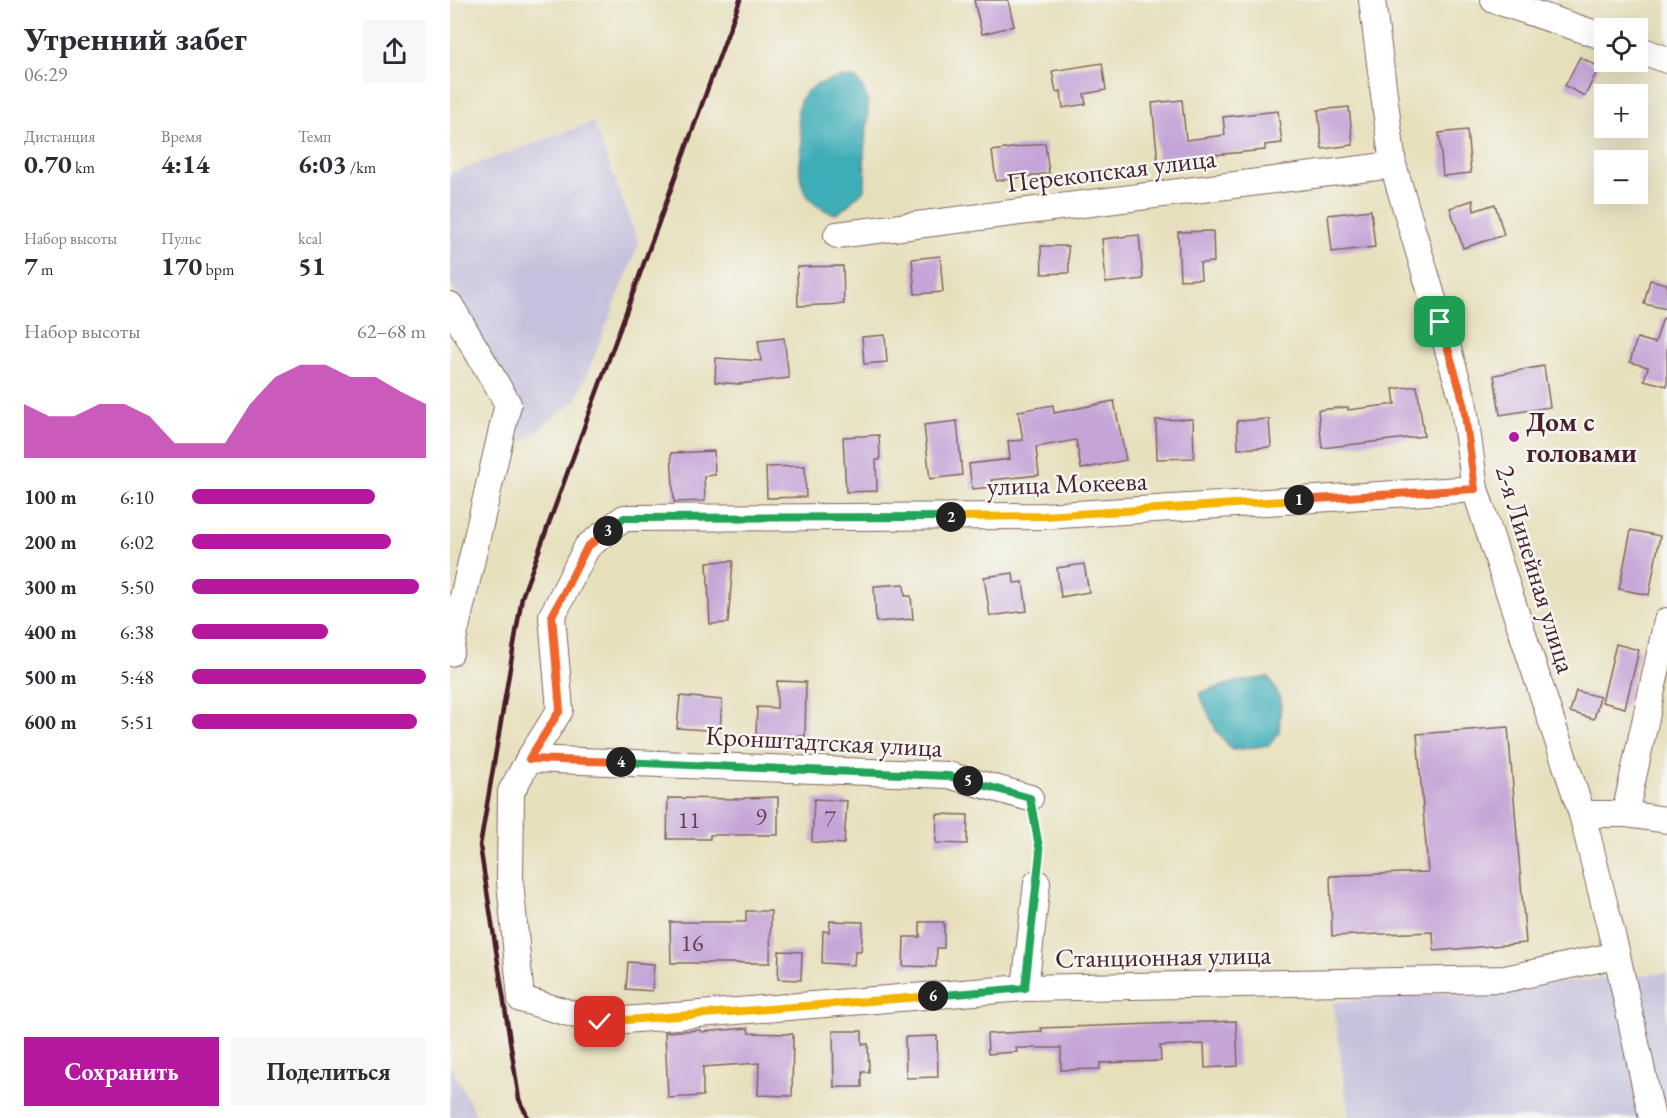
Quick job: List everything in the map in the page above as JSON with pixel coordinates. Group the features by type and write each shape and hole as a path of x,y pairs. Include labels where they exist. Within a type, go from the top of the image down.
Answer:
{"street":[{"name":"2-я Линейная улица","path":"1372,0 1393,165 1463,400 1475,489 1582,814 1617,954 1652,1118"},
{"path":"1494,0 1594,33"},
{"path":"1648,53 1667,60"},
{"name":"Перекопская улица","path":"837,235 1393,165"},
{"path":"450,305 508,404 450,653"},
{"name":"улица Мокеева","path":"529,759 560,710 552,616 587,547 624,518 1044,516 1475,489"},
{"path":"1625,814 1667,621"},
{"name":"Кронштадтская улица","path":"529,759 948,776 1030,798"},
{"name":"Станционная улица","path":"529,759 511,792 510,881 521,999 600,1022 1025,988 1505,979 1617,954"},
{"path":"1582,814 1625,814 1667,820"},
{"path":"1025,988 1037,883"}],"path":[{"path":"1030,798 1040,852 1037,883"}],"shaded area":[{"path":"593,122 639,244 577,399 524,442 450,281 450,174"},
{"path":"1667,973 1667,1118 1349,1118 1333,1002"},
{"path":"450,1065 478,1118 450,1118"}],"water":[{"path":"843,77 856,79 866,97 868,106 864,157 865,181 864,190 836,214 814,203 802,184 800,167 802,142 798,111 800,102 807,91"},
{"path":"1269,677 1281,700 1279,733 1269,745 1233,750 1217,732 1199,693 1236,682"}],"building":[{"path":"974,0 1008,0 1014,26 982,34"},
{"path":"1580,57 1594,64 1594,72 1597,72 1585,96 1565,86"},
{"path":"1102,63 1106,90 1084,94 1086,104 1063,108 1061,91 1056,92 1052,71"},
{"path":"1182,100 1186,140 1225,135 1223,117 1278,111 1282,143 1265,145 1265,150 1214,155 1214,159 1192,162 1192,159 1158,162 1152,103"},
{"path":"1349,107 1353,145 1322,149 1318,110"},
{"path":"1467,130 1471,173 1443,176 1439,133"},
{"path":"1045,143 1049,173 996,181 992,151"},
{"path":"1473,200 1474,211 1495,204 1504,235 1463,248 1450,208"},
{"path":"1371,210 1375,247 1332,252 1328,215"},
{"path":"1213,231 1214,262 1200,263 1201,279 1180,280 1178,232"},
{"path":"1139,235 1143,279 1106,283 1102,239"},
{"path":"1041,246 1068,246 1069,273 1042,274"},
{"path":"940,256 943,292 915,294 912,259"},
{"path":"843,266 844,304 798,306 797,267"},
{"path":"1650,280 1667,284 1667,309 1644,304"},
{"path":"1663,318 1667,319 1667,386 1644,380 1648,367 1630,362 1637,338 1655,343"},
{"path":"885,335 887,362 864,364 862,337"},
{"path":"784,338 789,378 739,384 715,382 716,358 761,361 758,341"},
{"path":"1544,366 1550,407 1500,415 1494,375"},
{"path":"1417,386 1424,436 1322,448 1318,410 1348,407 1348,410 1395,404 1393,389"},
{"path":"1114,401 1126,460 1081,469 1076,440 1036,447 1039,475 991,480 992,487 972,489 969,464 1010,459 1008,441 1023,440 1018,411 1053,405 1054,413"},
{"path":"1193,419 1194,458 1157,459 1156,420"},
{"path":"1269,419 1271,447 1238,449 1237,421"},
{"path":"957,421 962,475 930,479 924,425"},
{"path":"879,435 880,460 876,460 877,491 846,492 843,437"},
{"path":"714,451 715,475 704,476 705,501 674,502 671,453"},
{"path":"805,466 806,497 767,498 766,467"},
{"path":"1631,530 1660,536 1649,595 1619,589"},
{"path":"733,561 728,623 710,624 707,562"},
{"path":"1084,564 1089,592 1061,597 1057,568"},
{"path":"1013,573 1014,583 1023,582 1027,611 990,616 984,577"},
{"path":"904,584 905,596 911,596 913,619 876,622 874,586"},
{"path":"1616,644 1639,650 1625,708 1602,702"},
{"path":"777,681 806,682 805,736 756,735 757,707 777,708"},
{"path":"1576,691 1600,697 1594,719 1570,712"},
{"path":"680,696 722,700 720,731 677,728"},
{"path":"1508,727 1526,943 1434,951 1433,932 1332,936 1330,876 1428,872 1417,734"},
{"path":"778,797 778,835 710,835 710,839 667,839 668,798"},
{"path":"814,799 847,801 844,844 812,842"},
{"path":"937,814 968,815 967,844 936,843"},
{"path":"746,911 771,911 770,963 671,963 670,922 746,922"},
{"path":"830,921 863,922 861,951 855,951 854,965 822,963 823,931 829,932"},
{"path":"920,922 944,922 944,948 937,948 936,967 903,966 904,937 920,937"},
{"path":"779,951 802,952 801,980 778,979"},
{"path":"628,962 654,964 652,991 626,989"},
{"path":"1236,1021 1238,1066 1205,1068 1204,1044 1160,1046 1161,1061 1100,1063 1100,1069 1061,1070 1061,1048 1016,1048 1017,1052 988,1054 987,1034 1042,1031 1041,1028"},
{"path":"748,1028 749,1033 793,1034 792,1096 758,1095 759,1063 703,1067 703,1096 668,1098 665,1032"},
{"path":"833,1031 862,1031 862,1044 868,1044 869,1072 862,1072 862,1087 834,1087"},
{"path":"937,1036 938,1077 906,1078 905,1037"}],"railway":[{"path":"528,1118 519,1099 480,846 522,597 740,0"}],"place":[{"name":"Дом с головами","path":"1514,437"}],"route":[{"path":"600,1022 1025,988 1040,852 1030,798 948,776 529,759 560,710 552,616 587,547 624,518 1044,516 1475,489 1463,400 1440,322"}]}
